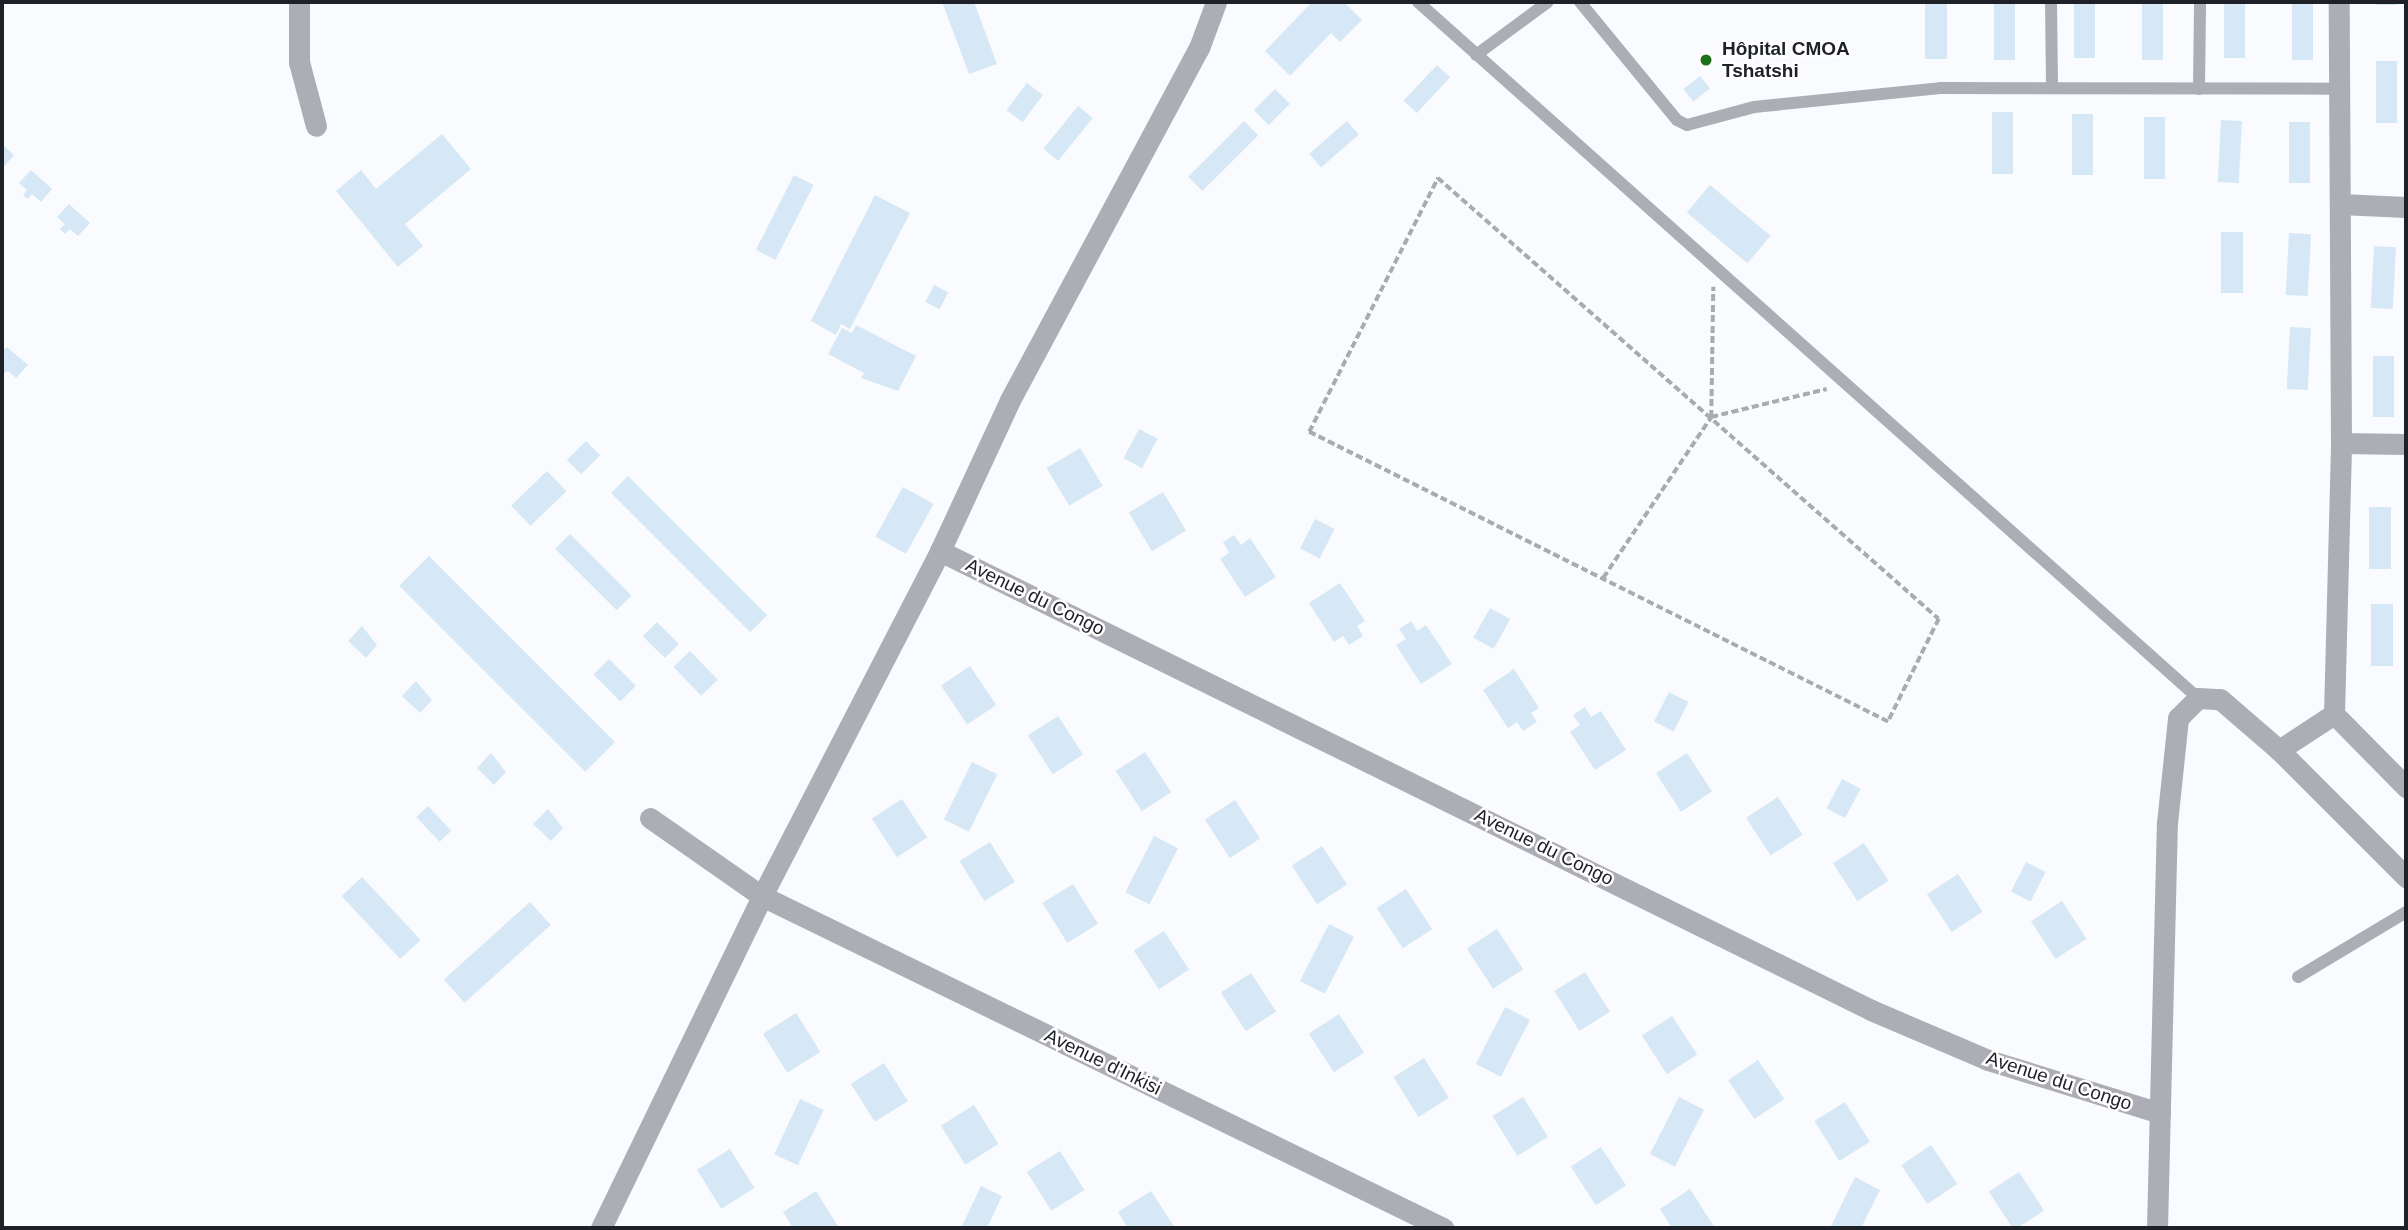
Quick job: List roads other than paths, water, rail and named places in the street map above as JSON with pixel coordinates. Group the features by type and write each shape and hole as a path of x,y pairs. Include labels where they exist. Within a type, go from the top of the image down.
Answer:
{"street":[{"path":"299,2 299,62 316,126"},
{"path":"601,1228 762,896 940,551 1010,400 1193,60 1216,2"},
{"path":"2339,2 2341,443 2334,714 2406,787"},
{"path":"2340,204 2406,207"},
{"path":"2341,443 2406,444"},
{"name":"Avenue du Congo","path":"940,551 1871,1010 1988,1060 2160,1113"},
{"path":"2157,1228 2167,823 2178,719 2198,698 2220,699 2279,750 2406,877"},
{"path":"2279,750 2334,714"},
{"name":"Avenue d'Inkisi","path":"649,818 762,896 1443,1228"}],"lane":[{"path":"1418,2 2198,698"},
{"path":"1476,55 1548,2"},
{"path":"1580,2 1670,112 1687,125 1754,107 1940,88 2052,86 2339,89"},
{"path":"2052,2 2052,86"},
{"path":"2199,89 2200,2"},
{"path":"2298,976 2406,912"}],"place":[{"name":"Hôpital CMOA Tshatshi","path":"1706,60"}]}
